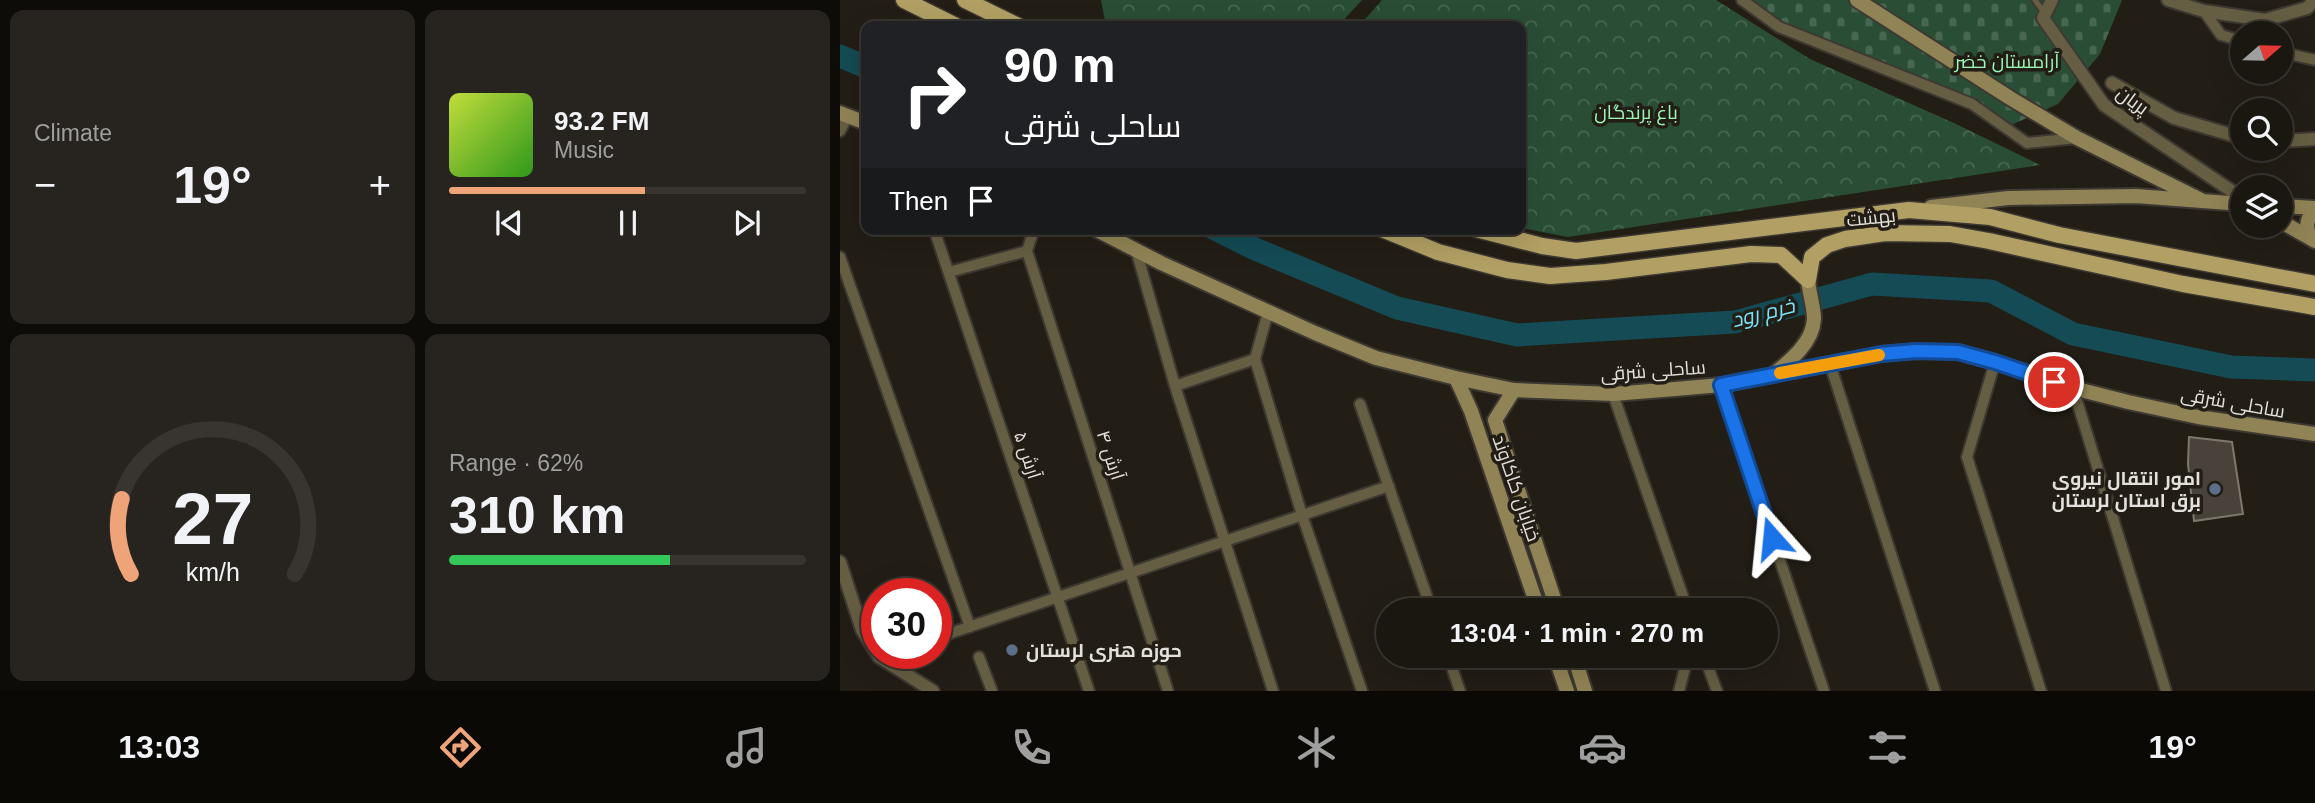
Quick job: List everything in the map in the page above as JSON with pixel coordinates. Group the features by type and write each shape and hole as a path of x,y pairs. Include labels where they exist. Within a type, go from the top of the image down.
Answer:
{"main road":[{"path":"904,0 946,21"},
{"path":"965,0 1008,21"},
{"path":"1857,0 2010,99 2077,138 2202,200"},
{"path":"844,115 861,121"},
{"path":"1909,210 2008,198 2136,196 2230,203"},
{"path":"2293,207 2315,210 2307,227 2314,240"},
{"name":"بهشت","path":"1499,235 1576,251 1909,210 1990,217 2059,235 2315,284"},
{"path":"2293,228 2314,240"},
{"name":"بهشت","path":"1809,287 1812,257 1827,245 1845,239 1885,233 1950,234 2183,284 2315,307"},
{"name":"ساحلی شرقی","path":"1108,235 1161,263 1376,358 1514,390 1613,394 1721,385 1881,354 1958,352 2073,388 2198,417 2315,434"},
{"path":"1397,235 1438,252 1507,270 1550,276 1606,272 1751,254 1781,255 1809,287 1814,321 1805,342 1795,356 1774,374"},
{"path":"1576,251 1606,272"},
{"name":"خیابان کاکاوند","path":"1456,378 1475,424 1535,598"},
{"name":"خیابان کاکاوند","path":"1514,390 1495,420 1555,598"},
{"path":"1475,424 1476,417 1482,413 1488,412 1495,420"},
{"path":"1559,668 1567,691"},
{"path":"1578,668 1585,691"}],"street":[{"path":"1742,0 1779,27 1972,104 2027,144 2077,138"},
{"path":"2045,14 2052,0"},
{"path":"2168,0 2204,11 2265,20 2307,8 2315,0"},
{"path":"2204,11 2221,35 2230,38"},
{"name":"پریان","path":"2045,14 2043,18 2104,105 2230,190"},
{"path":"2293,55 2315,60"},
{"name":"پریان","path":"2112,83 2174,118 2230,134"},
{"path":"840,131 844,115"},
{"path":"2293,140 2315,139"},
{"name":"آرش ۵","path":"936,235 1089,691"},
{"path":"949,272 1027,251 1032,235"},
{"path":"1136,250 1175,386 1273,691"},
{"name":"آرش ۴","path":"1027,251 1168,691"},
{"path":"840,257 970,627"},
{"path":"1268,312 1255,359 1302,515 1362,691"},
{"path":"1175,386 1255,359"},
{"path":"1995,362 1967,457 2041,691"},
{"path":"1830,364 1935,691"},
{"path":"1721,385 1824,691"},
{"path":"2073,388 2166,691"},
{"path":"1613,394 1684,598"},
{"path":"1360,404 1428,598"},
{"path":"952,633 1389,486"},
{"path":"840,562 861,627"},
{"path":"979,656 992,691"},
{"path":"1452,668 1460,691"},
{"path":"1679,691 1685,668"},
{"path":"1708,668 1717,691"},
{"path":"898,669 933,691"}],"lane":[{"path":"2035,0 2045,14"}],"green space":[{"path":"1101,0 1362,0 1343,21 1105,21"},
{"name":"باغ پرندگان","path":"1382,0 1716,0 1810,59 1954,123 2040,165 1568,237 1526,229 1526,21 1363,21"},
{"name":"آرامستان خضر","path":"1746,0 2122,0 2100,54 2058,104 2007,127 1764,14"}],"building":[{"name":"امور انتقال نیروی برق استان لرستان","path":"2189,437 2232,442 2243,514 2194,521 2188,464"}],"waterway":[{"name":"خرم رود","path":"840,56 861,65"},
{"name":"خرم رود","path":"1227,235 1397,308 1517,335 1735,322 1872,284 1991,291 2073,334 2231,367 2315,370"}],"slow traffic":[{"path":"1780,373 1879,355"}],"place":[{"name":"امور انتقال نیروی برق استان لرستان","path":"2215,489"},
{"name":"حوزه هنری لرستان","path":"1012,650"}],"route":[{"path":"1772,538 1721,385 1881,354 1916,351 1958,352 2054,382"}]}
